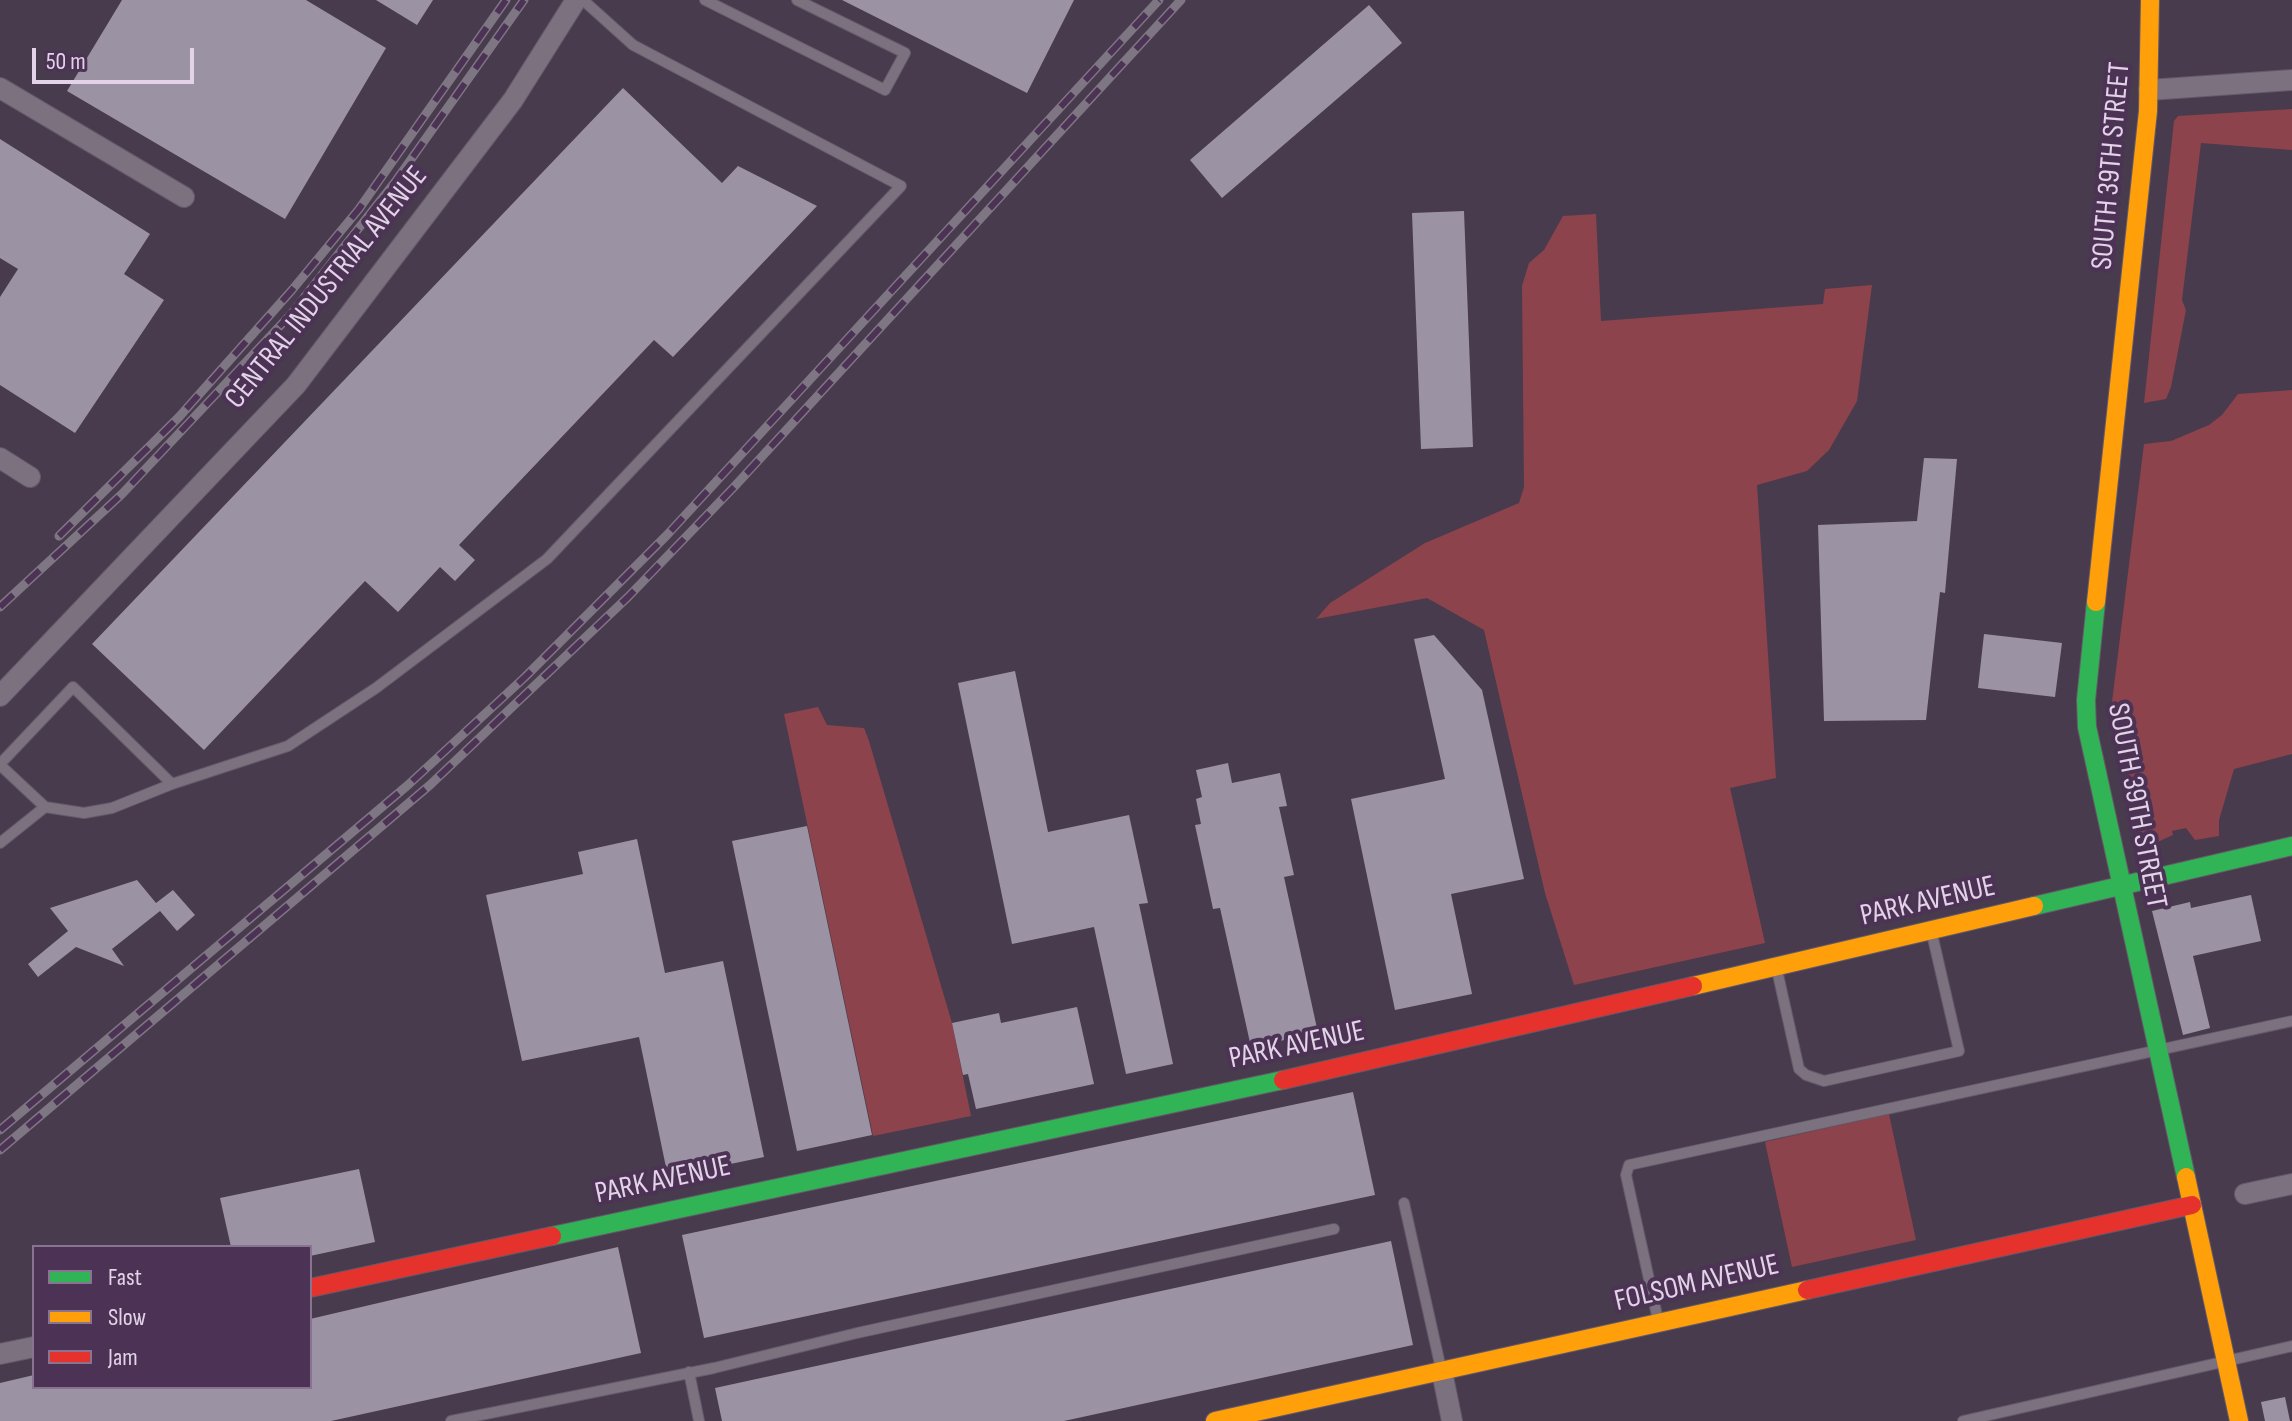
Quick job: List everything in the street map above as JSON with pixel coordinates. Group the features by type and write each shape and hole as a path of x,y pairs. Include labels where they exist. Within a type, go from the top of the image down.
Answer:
{"street":[{"name":"CENTRAL INDUSTRIAL AVENUE","path":"0,696 296,385 513,100 576,0"},
{"name":"SOUTH 39TH STREET","path":"2150,0 2149,90 2086,700 2095,774 2239,1421"},
{"path":"2149,90 2292,80"},
{"path":"0,88 184,197"},
{"path":"0,458 30,477"},
{"name":"PARK AVENUE","path":"312,1288 1364,1063 2292,846"},
{"path":"2245,1194 2292,1184"},
{"name":"FOLSOM AVENUE","path":"1215,1421 2192,1205"},
{"path":"0,1354 32,1347"},
{"path":"1442,1372 1452,1421"}],"lane":[{"path":"172,784 73,687 0,764 45,807 84,813 112,808 172,784 288,746 376,688 547,559 901,186 633,45 583,0"},
{"path":"705,0 885,90 905,53 797,0"},
{"path":"0,843 45,807"},
{"path":"1777,968 1797,1061 1806,1075 1824,1081 1959,1051 1932,932"},
{"path":"1659,1324 1626,1175 1629,1165 2157,1047 2292,1021"},
{"path":"1404,1203 1442,1372"},
{"path":"451,1421 689,1372 1334,1229"},
{"path":"1963,1421 2227,1364 2292,1346"},
{"path":"689,1372 699,1421"}],"shaded area":[{"path":"2292,109 2292,150 2201,143 2182,300 2186,310 2171,387 2166,399 2144,403 2174,121 2178,116"},
{"path":"1596,214 1601,321 1823,304 1825,289 1872,285 1857,401 1829,450 1807,471 1757,485 1776,778 1730,788 1765,943 1574,985 1545,893 1484,630 1427,598 1316,619 1330,603 1425,543 1519,503 1524,487 1522,286 1529,263 1544,250 1563,216"},
{"path":"2292,390 2292,754 2234,769 2219,820 2219,836 2195,840 2186,828 2172,831 2173,835 2153,844 2141,843 2112,702 2144,444 2171,441 2209,425 2222,415 2238,394"},
{"path":"818,707 827,725 864,728 869,741 952,1023 971,1116 873,1136 784,714"},
{"path":"1889,1114 1916,1240 1792,1267 1765,1142"}],"building":[{"path":"122,0 306,0 386,48 285,219 67,91"},
{"path":"376,0 433,0 417,25"},
{"path":"842,0 1074,0 1027,93"},
{"path":"1369,5 1402,43 1222,198 1190,160"},
{"path":"623,88 722,183 738,166 817,206 673,357 654,340 459,545 475,560 455,581 440,567 398,612 365,581 204,750 92,644"},
{"path":"0,139 150,234 124,274 164,300 75,433 0,385 0,297 18,269 0,258"},
{"path":"1464,211 1473,447 1421,449 1412,213"},
{"path":"1924,458 1957,459 1945,593 1940,592 1926,720 1824,721 1818,525 1917,521"},
{"path":"1984,634 2062,643 2055,697 1978,688"},
{"path":"1434,635 1482,690 1524,879 1451,894 1472,994 1395,1010 1351,799 1445,779 1414,639"},
{"path":"1015,671 1048,832 1129,815 1148,903 1139,904 1173,1064 1126,1074 1094,927 1012,944 958,683"},
{"path":"1228,763 1232,783 1280,773 1287,806 1279,807 1294,875 1284,877 1318,1033 1251,1047 1220,908 1213,909 1195,825 1201,824 1196,799 1202,797 1196,770"},
{"path":"807,826 872,1135 797,1151 732,841"},
{"path":"637,839 665,973 723,961 764,1157 668,1177 639,1037 522,1061 486,895 583,874 578,852"},
{"path":"137,880 156,903 173,890 195,915 177,931 160,911 112,949 124,966 76,947 38,977 28,964 68,931 50,908"},
{"path":"2251,895 2261,941 2193,956 2210,1028 2183,1035 2152,911 2190,902 2191,908"},
{"path":"1077,1007 1094,1084 976,1109 968,1074 963,1075 952,1023 999,1013 1001,1023"},
{"path":"1353,1092 1375,1195 704,1338 682,1235"},
{"path":"359,1169 375,1242 312,1256 312,1245 231,1245 220,1198"},
{"path":"1391,1241 1413,1345 1064,1421 722,1421 715,1388"},
{"path":"618,1247 641,1353 331,1421 0,1421 0,1383 32,1375 32,1389 312,1389 312,1319"},
{"path":"2285,1397 2290,1421 2265,1421 2261,1402"}],"railway":[{"path":"59,536 179,417 292,290 359,209 506,0"},
{"path":"0,607 122,494 292,313 395,182 524,0"},
{"path":"0,1130 408,785 525,677 667,535 1159,0"},
{"path":"0,1150 430,785 628,597 734,487 1181,0"}],"traffic: fast":[{"path":"2096,602 2086,700 2087,727 2186,1177"},
{"path":"2034,906 2292,846"},
{"path":"552,1236 1283,1080"}],"traffic: slow":[{"path":"2096,602 2148,111 2150,0"},
{"path":"1693,986 2034,906"},
{"path":"2186,1177 2239,1421"},
{"path":"1215,1421 1807,1290"}],"traffic: jam":[{"path":"1283,1080 1693,986"},
{"path":"1807,1290 2192,1205"},
{"path":"312,1288 552,1236"}]}
